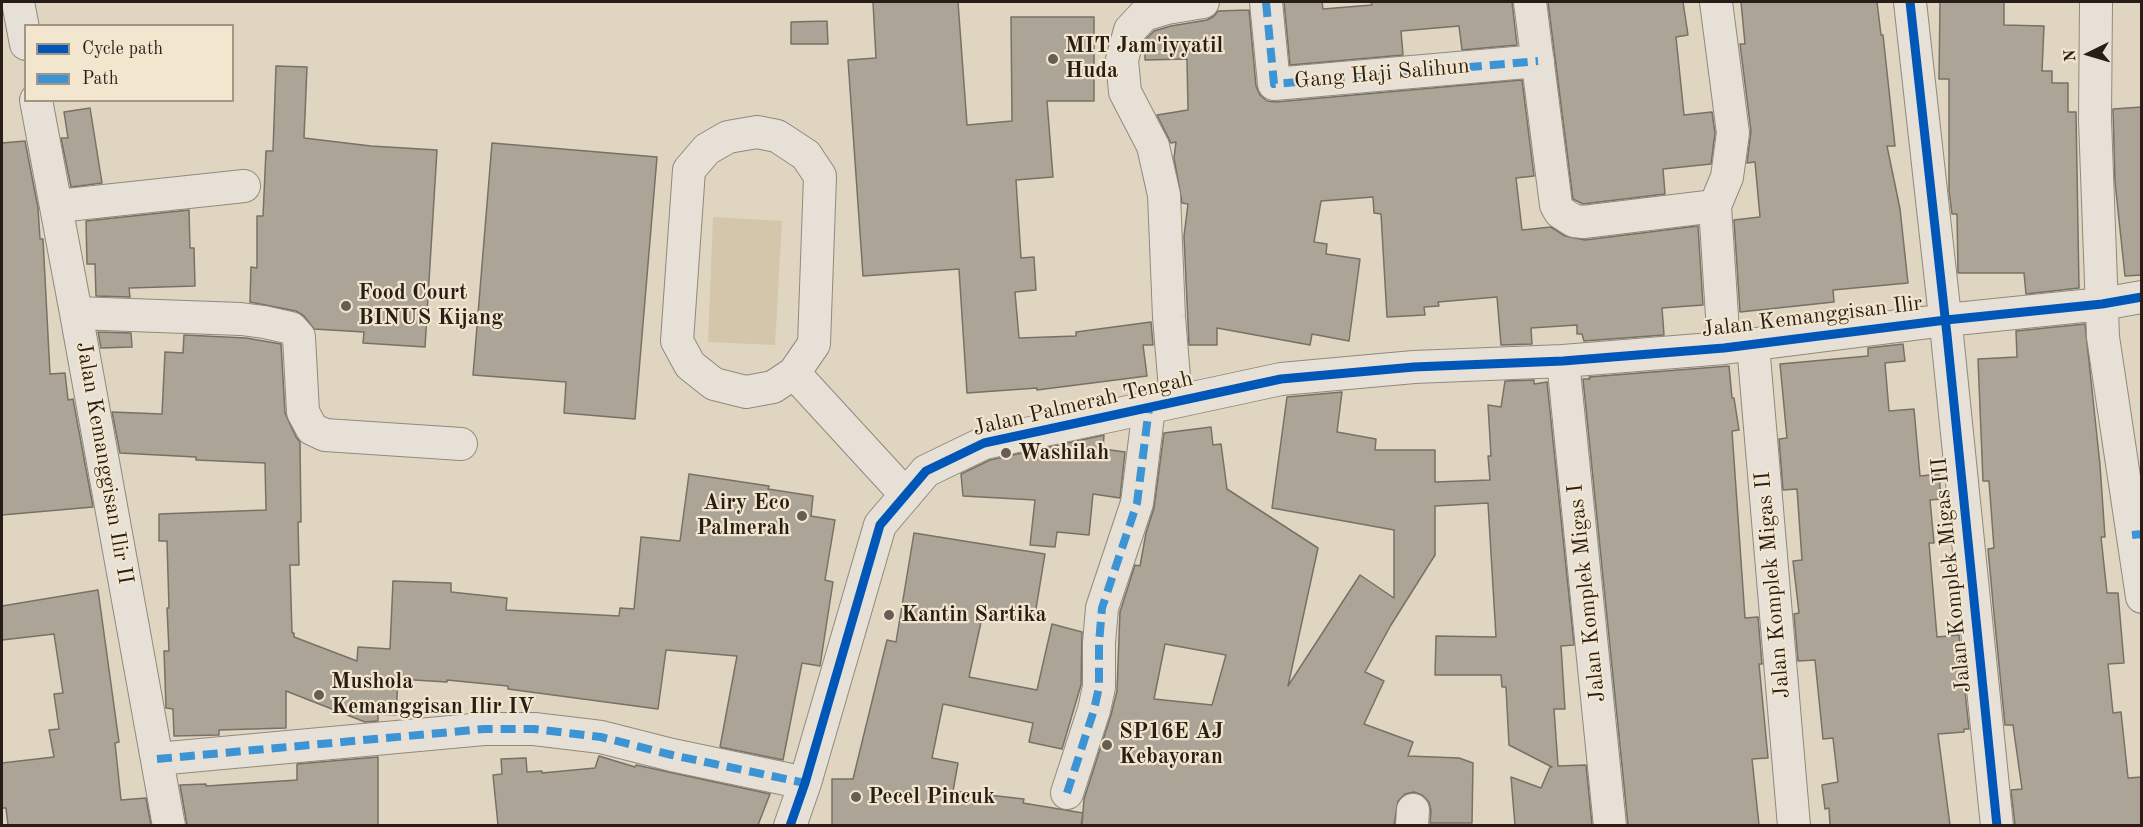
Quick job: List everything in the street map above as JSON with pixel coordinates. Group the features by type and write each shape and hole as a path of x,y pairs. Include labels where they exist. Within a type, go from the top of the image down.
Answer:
{"street":[{"path":"18,2 24,34"},
{"path":"1066,793 1094,710 1099,687 1102,608 1137,503 1163,405 1169,317 1164,195 1152,146 1125,92 1122,60 1131,30 1144,15 1167,8 1203,2"},
{"name":"Gang Haji Salihun","path":"1266,2 1274,84 1538,61"},
{"path":"1530,2 1556,205 1566,217 1583,222 1715,206 1727,177 1733,133 1716,2"},
{"name":"Jalan Komplek Migas III","path":"1910,2 1946,320 1997,825"},
{"path":"2096,2 2095,120 2103,337 2137,535 2142,597"},
{"name":"Jalan Kemanggisan Ilir II","path":"36,102 169,825"},
{"path":"757,132 777,136 806,155 820,176 814,344 794,373 772,387 746,392 714,384 690,365 677,341 689,170 707,149 728,137 757,132"},
{"path":"56,204 68,205 244,186"},
{"name":"Jalan Komplek Migas II","path":"1715,206 1738,347 1794,825"},
{"name":"Jalan Kemanggisan Ilir","path":"1563,361 1738,347 1946,320 2102,304 2142,297"},
{"path":"76,313 241,320 291,328 298,337 303,412 312,429 326,435 461,444"},
{"name":"Jalan Palmerah Tengah","path":"790,825 805,783 880,525 926,471 984,442 1281,379 1414,367 1563,361"},
{"name":"Jalan Komplek Migas I","path":"1563,361 1610,825"},
{"path":"794,373 906,495"},
{"path":"158,759 484,729 534,729 601,737 672,755 805,783"}],"shaded area":[{"path":"713,217 782,221 775,345 708,342"}],"building":[{"path":"873,2 958,2 967,125 1012,121 1011,17 1094,17 1094,101 1047,101 1053,177 1016,180 1021,258 1034,257 1036,290 1015,292 1019,338 1076,336 1076,332 1151,322 1153,345 1143,345 1147,376 1037,390 1037,388 967,393 959,269 863,276 848,60 876,58"},
{"path":"1284,2 1322,2 1323,9 1372,5 1371,2 1512,2 1517,45 1462,50 1459,26 1401,31 1403,55 1290,65"},
{"path":"1548,2 1683,2 1688,35 1676,37 1684,115 1712,112 1715,133 1711,164 1663,169 1665,194 1583,204 1573,199"},
{"path":"1741,2 1877,2 1881,35 1883,35 1895,146 1887,146 1900,209 1908,283 1833,290 1834,302 1740,312 1734,220 1760,217 1755,162 1747,163 1751,131 1740,44 1745,44"},
{"path":"1940,2 2004,2 2004,25 2044,26 2042,71 2052,71 2052,83 2068,83 2068,112 2076,112 2079,288 2026,294 2024,273 1958,273 1957,214 1952,214 1949,191 1949,79 1939,79"},
{"path":"1249,10 1256,86 1260,95 1267,101 1522,80 1534,176 1516,178 1522,230 1551,227 1565,236 1585,240 1698,226 1703,305 1662,308 1664,335 1584,341 1582,334 1577,334 1577,325 1531,328 1532,344 1501,345 1497,297 1438,302 1439,306 1424,307 1425,315 1387,317 1381,214 1374,213 1373,197 1321,201 1314,242 1327,244 1326,254 1360,259 1349,341 1312,334 1310,345 1217,328 1217,345 1189,345 1184,236 1188,204 1182,203 1174,158 1176,142 1171,143 1157,115 1188,110 1187,59 1145,60 1145,44 1146,39 1154,31 1207,20 1218,11"},
{"path":"827,21 828,44 791,44 791,22"},
{"path":"276,66 307,67 304,138 371,146 437,150 425,347 363,343 364,332 314,329 304,316 296,311 250,302 251,267 257,268 257,216 263,216 266,151 273,151"},
{"path":"2142,107 2142,275 2125,276 2115,182 2113,109"},
{"path":"90,108 102,183 71,187 61,138 68,138 64,112"},
{"path":"25,141 38,208 40,239 43,239 50,374 65,373 68,400 73,399 93,507 2,515 2,143"},
{"path":"492,143 657,157 635,419 564,413 566,382 473,375"},
{"path":"189,210 190,248 194,248 195,286 129,288 130,297 96,296 95,264 87,264 86,221"},
{"path":"2085,324 2100,465 2105,537 2101,537 2107,593 2118,593 2124,663 2108,664 2113,713 2121,712 2128,778 2142,777 2142,825 2015,825 2011,790 2022,789 2013,725 2005,725 1988,549 1994,548 1989,481 1983,481 1978,359 2017,357 2016,331"},
{"path":"98,332 131,333 132,347 101,348"},
{"path":"184,335 246,338 281,344 285,413 300,442 299,565 290,565 292,633 294,637 357,661 358,647 390,649 393,581 451,583 451,592 507,598 506,610 619,616 620,608 634,609 641,537 680,541 689,474 769,486 768,489 813,496 811,516 835,520 825,580 833,582 820,666 802,663 783,760 720,747 737,656 666,650 658,709 508,689 508,686 447,680 447,682 398,679 396,715 378,714 378,721 365,722 286,691 286,728 219,730 219,735 174,736 173,709 166,708 164,651 169,651 167,541 159,541 159,514 266,510 265,463 120,453 112,412 162,414 165,352 183,353"},
{"path":"1903,344 1905,361 1885,363 1889,411 1914,409 1920,476 1939,474 1941,499 1930,500 1934,543 1929,543 1937,637 1959,635 1969,729 1964,729 1964,732 1938,734 1950,825 1830,825 1829,808 1825,809 1822,785 1838,782 1833,738 1823,739 1815,660 1798,661 1794,614 1799,613 1793,561 1802,560 1797,489 1783,490 1779,439 1787,438 1780,364 1868,356 1868,348"},
{"path":"1729,366 1732,398 1734,398 1739,430 1732,431 1745,618 1758,617 1762,664 1759,664 1768,758 1752,759 1759,825 1628,825 1583,379"},
{"path":"1534,380 1534,384 1547,382 1574,645 1561,646 1565,709 1554,709 1558,766 1586,765 1592,825 1515,825 1511,777 1541,788 1552,767 1509,745 1506,687 1502,687 1501,675 1435,675 1436,636 1496,637 1488,503 1435,506 1435,555 1391,625 1365,672 1384,681 1364,724 1413,742 1408,756 1459,758 1473,763 1472,823 1430,823 1429,802 1422,795 1414,792 1405,794 1398,801 1394,825 1082,825 1084,799 1117,691 1120,612 1135,565 1140,566 1146,533 1154,508 1164,433 1211,427 1213,445 1221,444 1227,489 1318,548 1288,686 1360,575 1394,598 1394,530 1272,508 1287,397 1342,392 1337,432 1376,439 1375,450 1435,450 1435,482 1490,480 1488,405 1501,407 1505,381","holes":["1165,644 1226,655 1212,705 1154,699"]},
{"path":"1104,435 1103,449 1125,452 1120,498 1093,494 1089,535 1057,532 1055,547 1030,545 1035,500 963,496 961,474 990,460"},
{"path":"914,533 1045,554 1034,621 983,613 969,677 1037,690 1052,624 1082,632 1081,685 1062,749 1029,742 1033,723 943,704 932,758 958,763 953,791 1024,799 1023,803 1083,813 1081,825 832,825 832,779 853,779 887,640 896,642"},
{"path":"98,590 119,742 115,743 121,800 146,798 151,825 8,825 6,808 2,808 2,763 54,757 49,730 59,729 54,694 63,693 54,634 2,640 2,606"},
{"path":"599,756 635,767 636,765 770,794 758,825 498,825 493,775 502,774 501,759 526,758 527,772 542,771 542,773 595,768"},
{"path":"378,757 378,825 187,825 180,785 206,784 206,786 297,780 297,764"}],"marked path":[{"path":"1266,2 1274,84 1538,61"},
{"path":"1067,793 1094,710 1099,687 1102,608 1137,503 1149,408"},
{"path":"2132,535 2142,534"},
{"path":"157,759 484,729 534,729 601,737 672,755 805,783"}],"cycle path":[{"path":"1910,2 1947,335 1997,826"},
{"path":"790,826 805,783 880,525 926,471 984,443 1281,379 1414,367 1563,361 1724,348 1946,320 2102,304 2142,297"}],"place":[{"name":"MIT Jam'iyyatil Huda","path":"1053,59"},
{"name":"Food Court BINUS Kijang","path":"346,306"},
{"name":"Washilah","path":"1006,453"},
{"name":"Airy Eco Palmerah","path":"802,516"},
{"name":"Kantin Sartika","path":"889,615"},
{"name":"Mushola Kemanggisan Ilir IV","path":"319,695"},
{"name":"SP16E AJ Kebayoran","path":"1107,745"},
{"name":"Pecel Pincuk","path":"856,797"}]}
